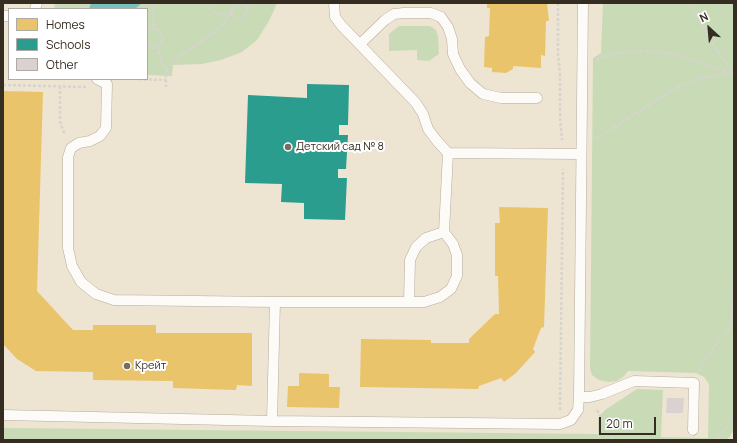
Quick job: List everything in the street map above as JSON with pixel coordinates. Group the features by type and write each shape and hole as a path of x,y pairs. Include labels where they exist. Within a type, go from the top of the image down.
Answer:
{"lane":[{"path":"99,80 107,84 106,128 100,136 90,141 79,143 71,148 68,157 68,248 72,266 81,282 96,294 114,300 275,302 424,302 440,298 451,289 457,276 457,255 453,244 444,232 448,153 428,129 423,114 416,102 341,25 335,16 334,3"},
{"path":"3,415 272,421 560,424 571,420 578,410 579,397 583,3"},
{"path":"360,44 385,20 394,14 431,13 441,18 448,27 452,39 453,54 460,69 470,83 483,94 501,98 537,98"},
{"path":"448,153 581,154"},
{"path":"409,302 410,260 416,247 426,238 444,232"},
{"path":"272,421 275,302"},
{"path":"579,397 590,397 602,394 634,381 694,383 693,430"}],"path":[{"path":"143,8 152,3 153,28"},
{"path":"166,70 173,61 217,30 231,14 234,4 244,4 246,13 244,17 240,18 231,14 213,12 207,3"},
{"path":"246,8 252,3"},
{"path":"558,3 560,118 563,154 560,424"},
{"path":"691,3 712,43 734,74"},
{"path":"148,30 153,28 161,31 163,35 161,43 158,46 152,48 148,46"},
{"path":"158,46 161,61 166,70 166,87"},
{"path":"582,62 616,54 641,51 675,55 734,74"},
{"path":"581,154 598,136 674,89 697,80 728,73"},
{"path":"148,79 166,80"},
{"path":"3,85 92,87 107,84"},
{"path":"60,86 60,122 71,148"},
{"path":"694,383 707,356 731,326 734,280"},
{"path":"590,397 613,440"},
{"path":"716,440 734,418"}],"green space":[{"path":"55,3 277,3 269,21 257,40 242,52 221,60 202,64 173,65 172,76 148,75 148,8 54,8"},
{"path":"603,3 734,3 734,430 727,440 3,440 3,428 598,434 598,418 605,410 637,389 663,390 661,437 708,438 709,384 704,377 696,373 628,371 617,381 608,382 599,380 592,375 590,369 593,58 601,53"},
{"path":"399,26 430,26 436,30 438,36 439,54 429,61 417,60 417,50 389,51 389,34"}],"water":[{"path":"91,3 142,3 136,8 89,8"}],"building: Homes":[{"path":"487,3 547,3 549,21 546,21 545,56 541,55 541,68 513,66 513,69 506,73 492,72 492,68 484,67 485,37 489,36 490,8 487,8"},
{"path":"3,91 43,92 37,291 73,330 93,330 93,325 156,325 156,333 252,333 252,386 237,385 236,390 173,388 173,381 93,380 93,372 36,371 17,359 3,344"},
{"path":"499,207 548,208 544,327 541,328 533,349 535,352 516,373 504,382 501,378 479,386 478,389 360,387 361,339 431,340 431,343 469,343 469,339 495,314 499,314 498,276 495,276 495,223 500,223"},
{"path":"299,373 329,374 329,387 340,387 339,408 287,407 288,386 299,386"}],"building: Schools":[{"path":"307,84 349,85 348,125 339,125 339,135 348,135 346,169 338,169 338,178 347,178 345,220 304,219 304,203 281,202 282,184 245,183 248,95 307,98"}],"building: Other":[{"path":"667,398 684,398 683,413 666,413"}],"place":[{"name":"Детский сад № 8","path":"288,147"},
{"name":"Крейт","path":"127,366"}]}
